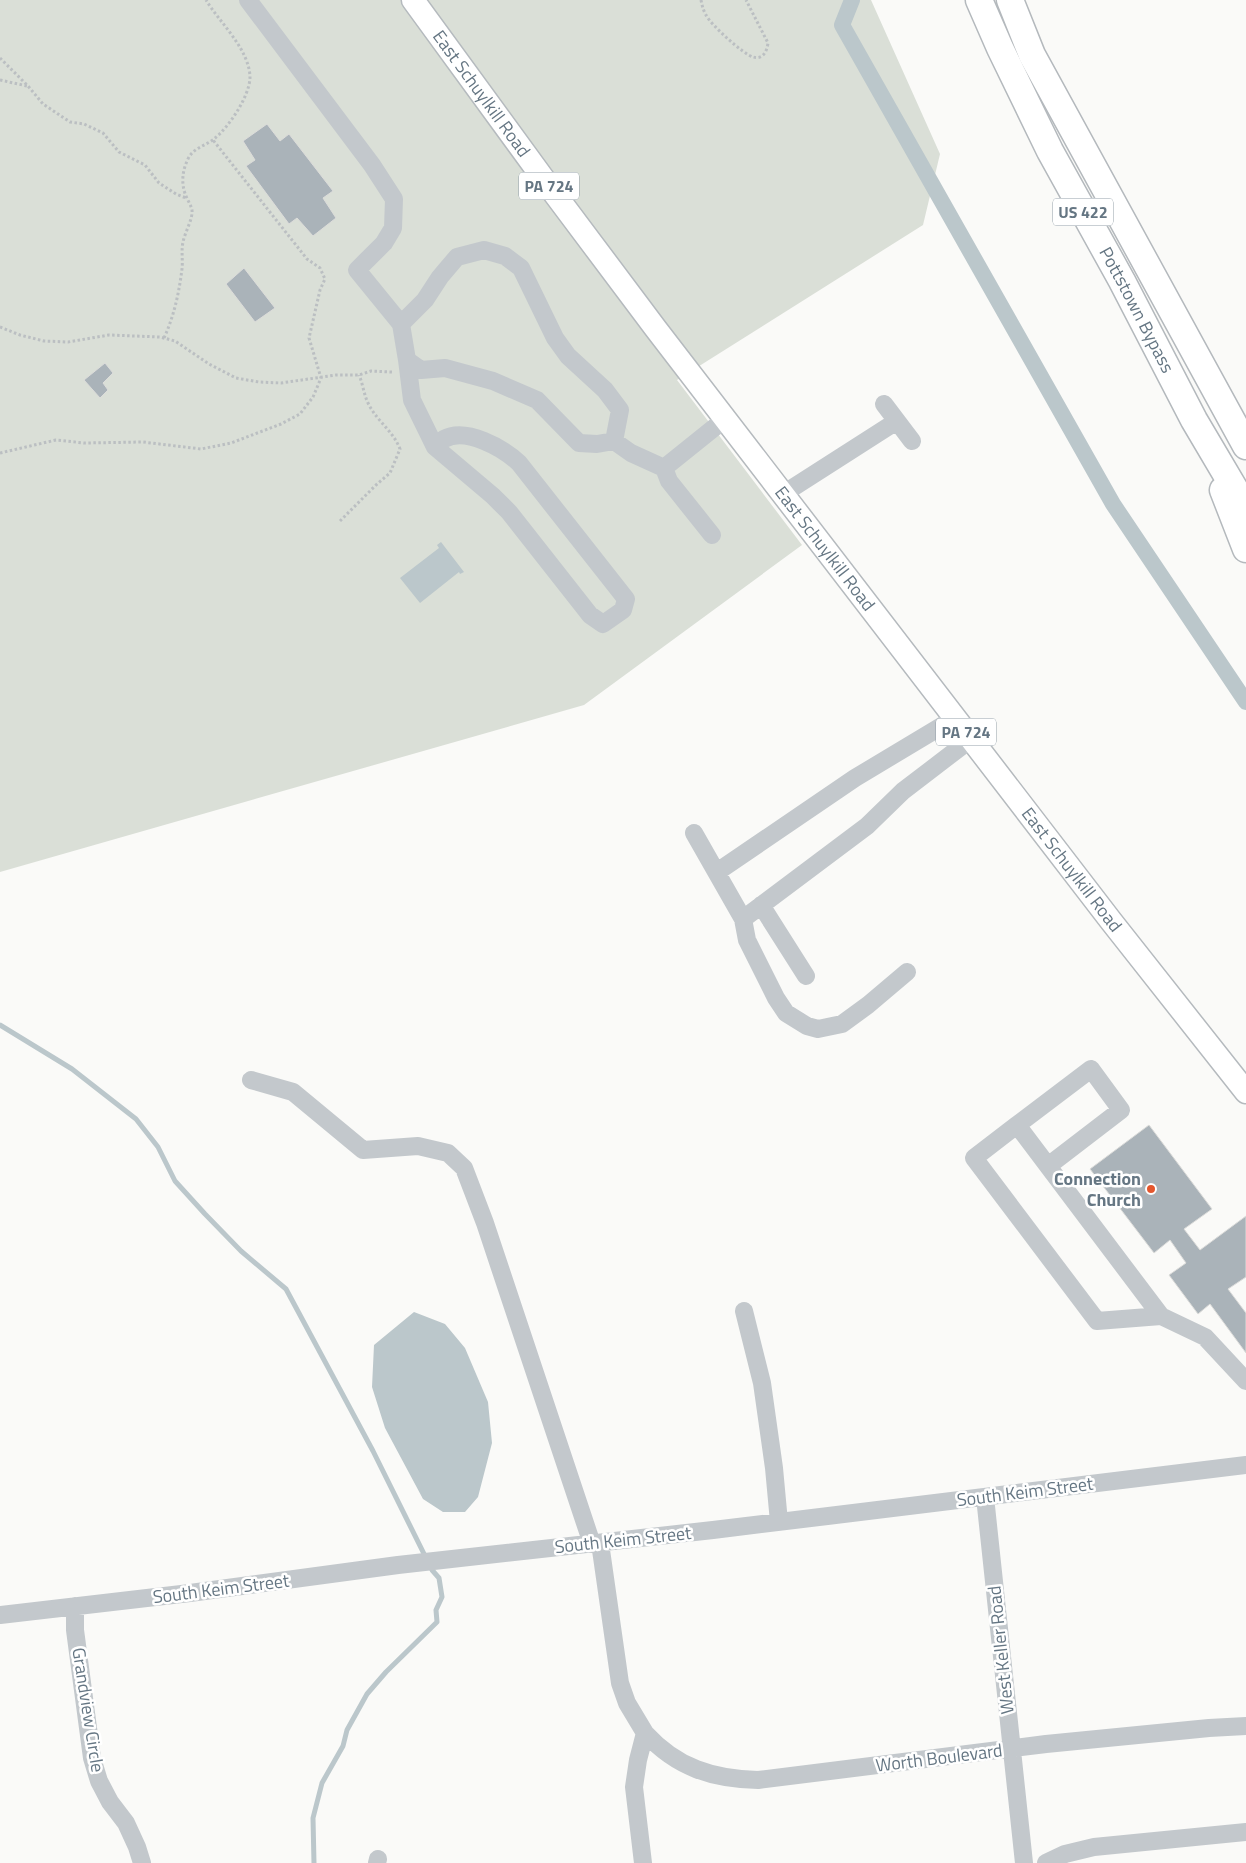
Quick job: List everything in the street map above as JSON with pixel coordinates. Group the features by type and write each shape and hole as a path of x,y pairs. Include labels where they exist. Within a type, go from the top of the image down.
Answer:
{"highway":[{"name":"Pottstown Bypass","path":"980,0 1000,48 1050,151 1122,281 1194,420 1246,508"},
{"name":"Pottstown Bypass","path":"1010,0 1032,55 1246,446"},
{"path":"1154,279 1246,428"},
{"path":"1194,420 1246,549"}],"main road":[{"name":"East Schuylkill Road","path":"413,0 548,185 725,419 1111,921 1246,1092"}],"street":[{"path":"248,0 372,165 394,199 394,228 384,243 357,270 401,324 412,400 435,447 509,512 590,615 602,624 623,610 626,599 519,462 508,452 485,440 461,436 444,438 435,447"},
{"path":"401,324 425,300 440,277 457,258 484,250 505,256 521,268 556,338 568,356 605,390 620,410 614,441"},
{"path":"406,360 421,370 445,368 493,381 537,400 579,443 597,444 614,441 631,453 664,468 669,480 712,535"},
{"path":"884,404 912,441"},
{"path":"664,468 725,419"},
{"path":"783,494 897,421"},
{"path":"717,872 855,778 955,718"},
{"path":"743,919 867,826 903,791 971,739"},
{"path":"694,833 743,919 747,940 776,998 786,1013 807,1026 818,1029 842,1024 907,972"},
{"path":"761,905 806,976"},
{"path":"1048,1166 1121,1110 1090,1069 974,1158 1097,1321 1161,1316"},
{"name":"Worth Boulevard","path":"251,1080 293,1092 363,1150 418,1146 448,1153 464,1168 485,1223 596,1543 620,1683 627,1703 646,1733 668,1755 686,1766 712,1775 735,1780 758,1780 1011,1749 1246,1726"},
{"path":"1017,1125 1161,1316 1205,1338 1246,1381"},
{"path":"744,1311 762,1382 774,1468 779,1522"},
{"name":"South Keim Street","path":"0,1615 190,1593 398,1565 779,1522 1246,1465"},
{"name":"West Keller Road","path":"985,1497 1024,1863"},
{"name":"Grandview Circle","path":"75,1606 75,1630 92,1758 99,1781 110,1802 126,1824 142,1863"},
{"path":"643,1863 634,1795 638,1760 646,1733"},
{"path":"1046,1863 1065,1854 1094,1847 1246,1832"}],"path":[{"path":"164,338 174,316 182,268 184,234 192,218 192,209 183,188 183,173 188,157 202,145 213,140 228,123 246,97 250,78 245,55 206,0"},
{"path":"701,0 707,17 716,27 742,50 753,57 759,57 766,52 768,43 746,0"},
{"path":"0,58 43,104 70,122 84,124 103,133 119,152 145,166 159,183 186,198"},
{"path":"0,80 28,86"},
{"path":"0,453 56,440 152,442 201,449 231,443 281,424 300,414 313,397 321,378 309,338 320,290 325,279 320,268 307,259 213,140"},
{"path":"0,327 20,335 44,341 68,342 109,335 164,338 175,341 209,364 236,378 281,383 386,370 410,382"},
{"path":"340,521 390,473 400,449 395,437 378,419 368,403 359,374"}],"shaded area":[{"path":"0,0 871,0 940,154 923,225 677,380 802,545 584,705 0,872"},
{"path":"441,542 464,572 460,574 459,572 420,603 400,578 439,548 437,545"},
{"path":"414,1312 445,1324 465,1348 488,1402 492,1443 478,1497 465,1512 443,1512 423,1499 385,1428 372,1387 374,1345"}],"building":[{"path":"267,124 280,141 289,134 333,191 323,198 336,218 313,236 297,218 289,224 246,166 255,160 243,141"},
{"path":"244,268 275,308 255,322 226,284"},
{"path":"105,363 113,373 103,383 108,390 100,398 84,380"},
{"path":"1149,1125 1212,1209 1184,1229 1200,1250 1246,1216 1246,1277 1228,1289 1246,1313 1246,1353 1210,1304 1198,1314 1169,1275 1186,1263 1170,1240 1154,1253 1090,1169"}],"waterway":[{"path":"852,0 842,25 1113,504 1246,702"},
{"path":"0,1025 72,1069 136,1119 158,1147 175,1181 241,1251 286,1289 373,1451 432,1570 439,1578 442,1597 436,1610 437,1622 386,1672 367,1694 347,1730 343,1746 322,1783 313,1818 314,1863"}],"place":[{"name":"Connection Church","path":"1151,1189"}]}
